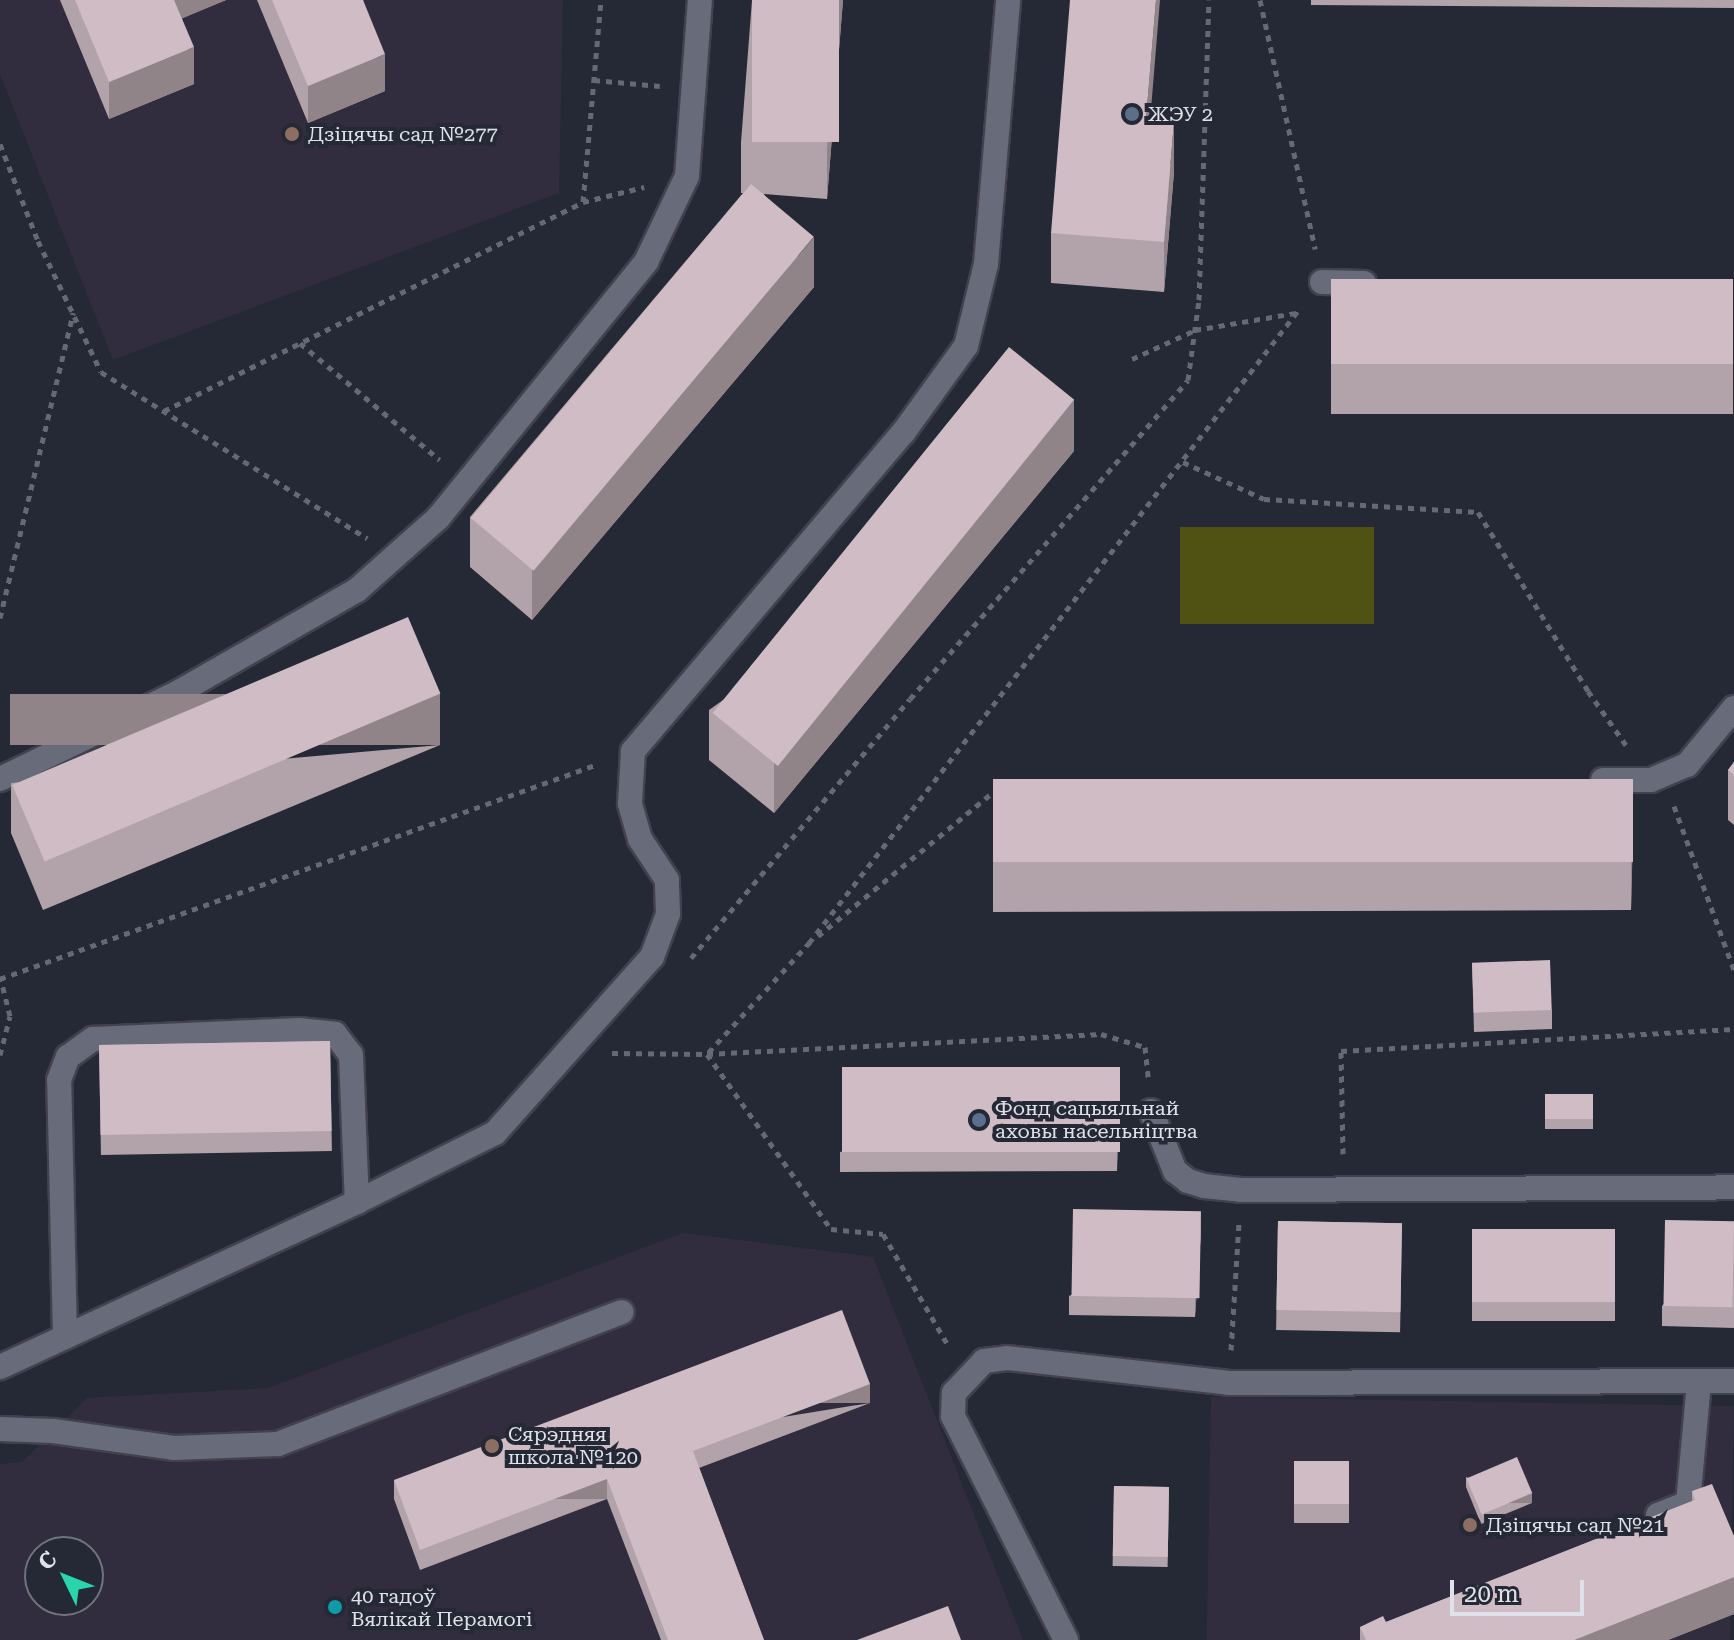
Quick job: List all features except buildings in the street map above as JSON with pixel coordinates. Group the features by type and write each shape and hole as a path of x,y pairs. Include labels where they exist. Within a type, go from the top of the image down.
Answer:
{"lane":[{"path":"0,779 179,692 357,590 438,518 646,262 687,176 700,0"},
{"path":"1,1365 357,1202 495,1133 652,957 668,914 667,880 640,839 630,803 633,751 903,433 966,346 986,264 1008,0"},
{"path":"1322,282 1385,283"},
{"path":"1587,780 1651,780 1687,765 1734,708"},
{"path":"65,1337 59,1080 68,1057 93,1039 299,1030 335,1034 351,1055 357,1202"},
{"path":"1151,1111 1175,1171 1188,1181 1241,1190 1734,1187"},
{"path":"0,1429 53,1431 174,1448 278,1444 621,1312"},
{"path":"1066,1640 953,1416 954,1393 966,1376 984,1361 1007,1358 1229,1383 1734,1381"},
{"path":"1628,1526 1688,1503 1699,1382"}],"path":[{"path":"583,202 601,0"},
{"path":"690,959 910,699 1188,380 1195,330 1209,0"},
{"path":"1260,0 1322,282"},
{"path":"594,80 693,90"},
{"path":"0,144 38,241 101,372 395,556"},
{"path":"164,411 583,202 687,176"},
{"path":"0,618 73,312"},
{"path":"707,1054 809,943 1296,313 1195,330 1132,359"},
{"path":"300,343 467,483"},
{"path":"1183,462 1264,499 1478,512 1588,691 1651,780 1678,812 1734,970"},
{"path":"0,1055 10,1016 0,978 633,751"},
{"path":"809,943 999,789"},
{"path":"1343,1149 1341,1051 1734,1029"},
{"path":"568,1054 707,1054 1101,1034 1145,1047 1151,1111"},
{"path":"611,1053 621,1041"},
{"path":"707,1054 831,1229 883,1234 966,1376"},
{"path":"1229,1383 1241,1190"}],"shaded area":[{"name":"Дзіцячы сад №277","path":"0,0 563,0 559,193 113,360 0,74"},
{"path":"1180,527 1374,527 1374,624 1180,624"},
{"name":"Сярэдняя школа №120","path":"683,1233 873,1257 1023,1640 0,1640 0,1464 22,1462 87,1398 268,1388"},
{"name":"Дзіцячы сад №21","path":"1211,1397 1734,1406 1730,1640 1207,1640"}],"place":[{"name":"ЖЭУ 2","path":"1132,114"},
{"name":"Дзіцячы сад №277","path":"292,134"},
{"name":"Фонд сацыяльнай аховы насельніцтва","path":"979,1120"},
{"name":"Сярэдняя школа №120","path":"492,1446"},
{"name":"Дзіцячы сад №21","path":"1470,1525"},
{"name":"40 гадоў Вялікай Перамогі","path":"335,1607"}]}
